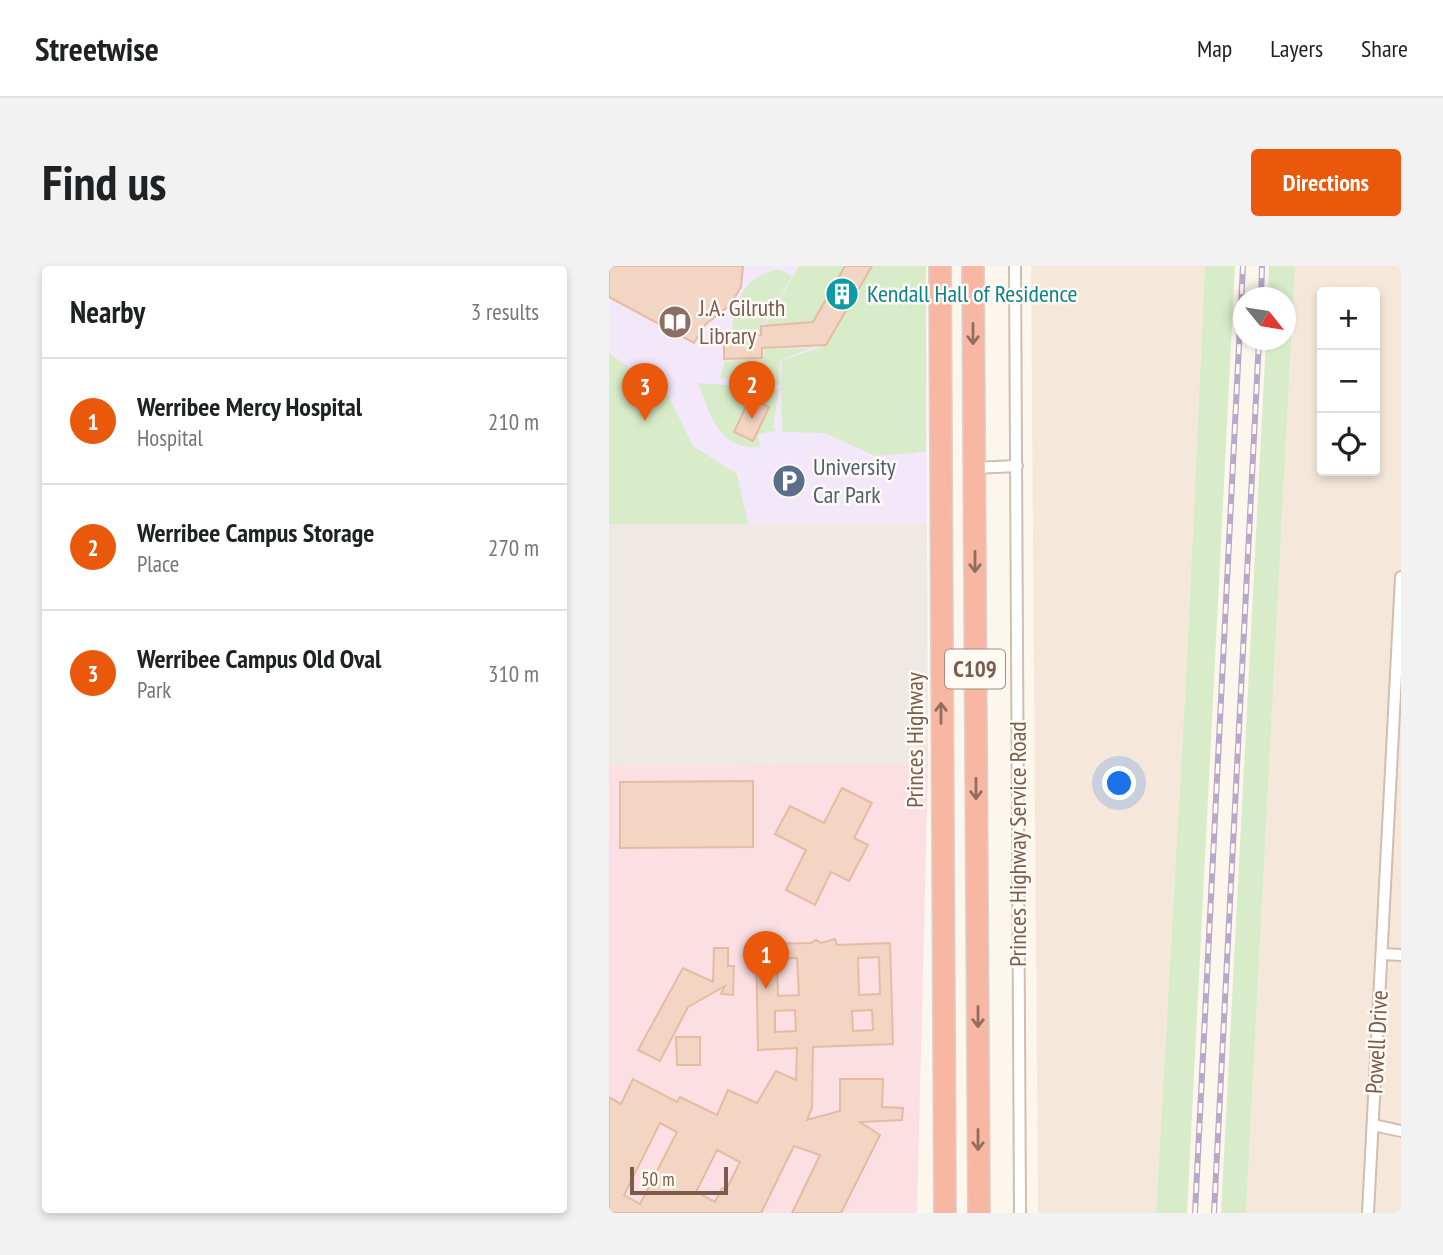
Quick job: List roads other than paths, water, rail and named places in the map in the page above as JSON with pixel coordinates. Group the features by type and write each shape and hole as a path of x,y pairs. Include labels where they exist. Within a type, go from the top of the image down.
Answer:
{"highway":[{"name":"Princes Highway","path":"940,266 945,1213"},
{"name":"C109","path":"973,266 979,1213"},
{"path":"939,465 974,468"},
{"path":"944,1073 978,1072"}],"street":[{"name":"Princes Highway Service Road","path":"1015,266 1020,1213"},
{"path":"974,468 1017,466"},
{"name":"Powell Drive","path":"1368,1213 1401,577"},
{"path":"1382,954 1401,955"},
{"path":"1373,1125 1401,1131"}],"railway":[{"path":"1195,1213 1243,266"},
{"path":"1261,287 1262,266"},
{"path":"1214,1213 1258,350"}],"place":[{"name":"Kendall Hall of Residence","path":"842,294"},
{"name":"J.A. Gilruth Library","path":"675,322"},
{"name":"Werribee Campus Storage","path":"752,419"},
{"name":"Werribee Campus Old Oval","path":"645,421"},
{"name":"University Car Park","path":"789,481"},
{"name":"Werribee Mercy Hospital","path":"766,989"}]}
